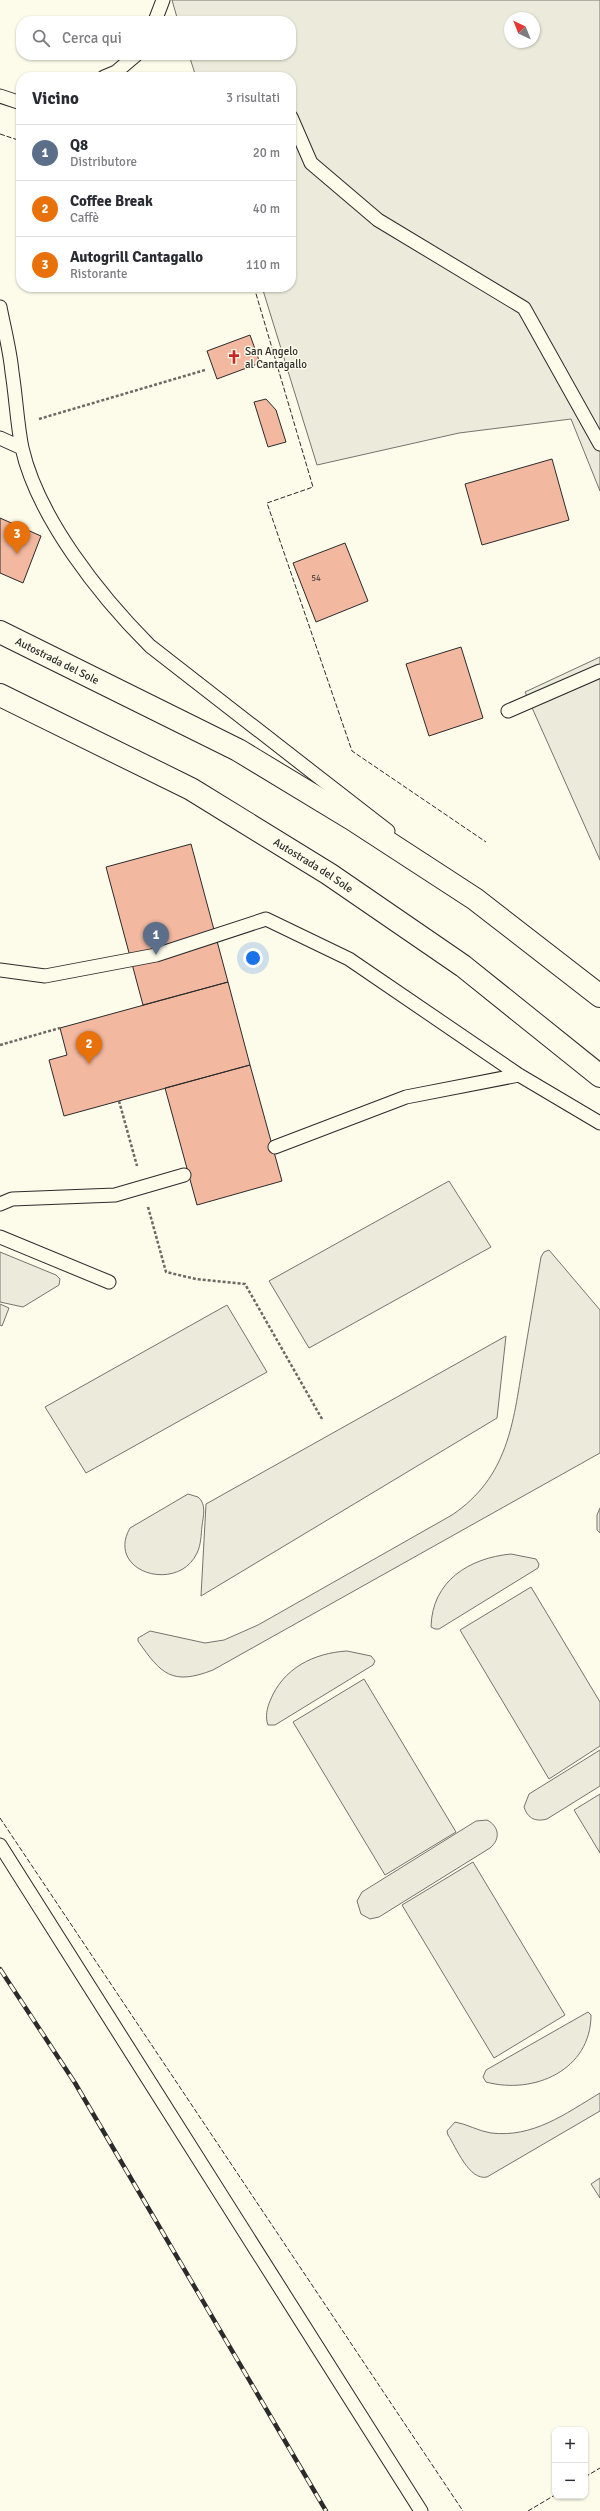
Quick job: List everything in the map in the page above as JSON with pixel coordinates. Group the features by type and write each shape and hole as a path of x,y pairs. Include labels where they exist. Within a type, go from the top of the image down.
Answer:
{"highway":[{"name":"Autostrada del Sole","path":"0,632 238,750 352,819 475,899 600,996"},
{"name":"Autostrada del Sole","path":"0,695 191,789 329,874 463,966 600,1076"}],"lane":[{"path":"157,16 163,0"},
{"path":"116,72 130,60"},
{"path":"0,96 16,101"},
{"path":"296,128 311,163 378,220 524,308 600,444"},
{"path":"0,307 12,370 22,448 39,495 65,543 130,626 150,646 475,899"},
{"path":"0,438 22,448"},
{"path":"508,711 600,670"},
{"path":"0,970 45,976 149,956 266,919 349,959 519,1075 600,1123"},
{"path":"275,1147 406,1097 519,1075"},
{"path":"0,1204 12,1198 115,1195 184,1175"},
{"path":"0,1237 109,1282"},
{"path":"0,1845 421,2511"}],"path":[{"path":"19,425 206,370"},
{"path":"0,1045 60,1028"},
{"path":"119,1101 166,1272 196,1279 245,1284 322,1419"}],"shaded area":[{"path":"172,0 600,0 600,491 571,419 459,433 317,465 264,292 296,292 296,72 194,72 191,60 296,60 296,16 177,16"},
{"path":"600,657 600,860 525,692"},
{"path":"449,1181 491,1247 309,1348 269,1281"},
{"path":"549,1250 600,1310 600,1453 213,1670 199,1675 177,1677 161,1669 138,1641 138,1638 150,1631 205,1643 224,1640 258,1625 452,1515 471,1500 485,1484 505,1448 516,1407 541,1257 544,1252"},
{"path":"0,1252 56,1275 60,1279 59,1285 23,1307 0,1302"},
{"path":"0,1304 9,1308 2,1326 0,1325"},
{"path":"227,1305 267,1372 86,1473 45,1407"},
{"path":"506,1336 497,1418 201,1596 206,1504"},
{"path":"188,1494 198,1497 201,1500 203,1503 204,1515 199,1547 197,1553 188,1566 175,1573 161,1575 147,1572 135,1566 127,1556 125,1543 130,1528"},
{"path":"600,1508 600,1533 597,1530 597,1515"},
{"path":"511,1554 536,1559 539,1564 538,1568 439,1629 431,1627 433,1611 438,1597 446,1585 456,1575 467,1567 481,1561 496,1556"},
{"path":"531,1587 600,1702 600,1746 549,1779 460,1630"},
{"path":"347,1651 371,1656 375,1661 373,1665 275,1725 268,1725 267,1713 270,1701 276,1689 291,1671 301,1664 323,1655"},
{"path":"364,1679 456,1832 385,1875 293,1722"},
{"path":"600,1750 600,1786 547,1819 536,1820 530,1817 524,1807 529,1794"},
{"path":"600,1794 600,1853 574,1810"},
{"path":"487,1820 494,1826 497,1833 496,1841 490,1848 379,1917 370,1919 361,1914 357,1901 362,1892 476,1821"},
{"path":"473,1862 565,2015 494,2058 402,1905"},
{"path":"588,2012 591,2015 588,2034 581,2050 570,2064 556,2074 540,2081 523,2085 504,2085 486,2082 483,2077 486,2070"},
{"path":"600,2093 600,2111 487,2177 480,2177 469,2169 448,2135 447,2131 455,2122 491,2133 506,2134 521,2132 548,2123"},
{"path":"600,2178 600,2198 591,2184"}],"building":[{"name":"San Angelo al Cantagallo","path":"250,335 260,363 217,379 207,351"},
{"path":"266,399 276,410 286,442 268,447 254,402"},
{"path":"552,459 569,520 482,545 465,484"},
{"path":"0,518 41,536 23,583 0,573"},
{"path":"345,543 368,601 316,622 293,563"},
{"path":"461,647 483,718 429,736 406,664"},
{"path":"191,844 228,982 143,1005 106,867"},
{"path":"228,982 250,1065 64,1116 49,1060 67,1055 60,1028"},
{"path":"250,1065 282,1181 197,1205 165,1088"}],"railway":[{"path":"0,1969 75,2083 326,2511"}],"fence":[{"path":"0,134 16,139"},
{"path":"255,292 313,487 267,503 352,751 486,842"},
{"path":"0,1818 463,2511"},
{"path":"588,2475 600,2468"},
{"path":"528,2511 552,2497"}],"place":[{"name":"San Angelo al Cantagallo","path":"234,357"},
{"name":"Autogrill Cantagallo","path":"17,554"},
{"name":"Q8","path":"156,955"},
{"name":"Coffee Break","path":"89,1064"}]}
